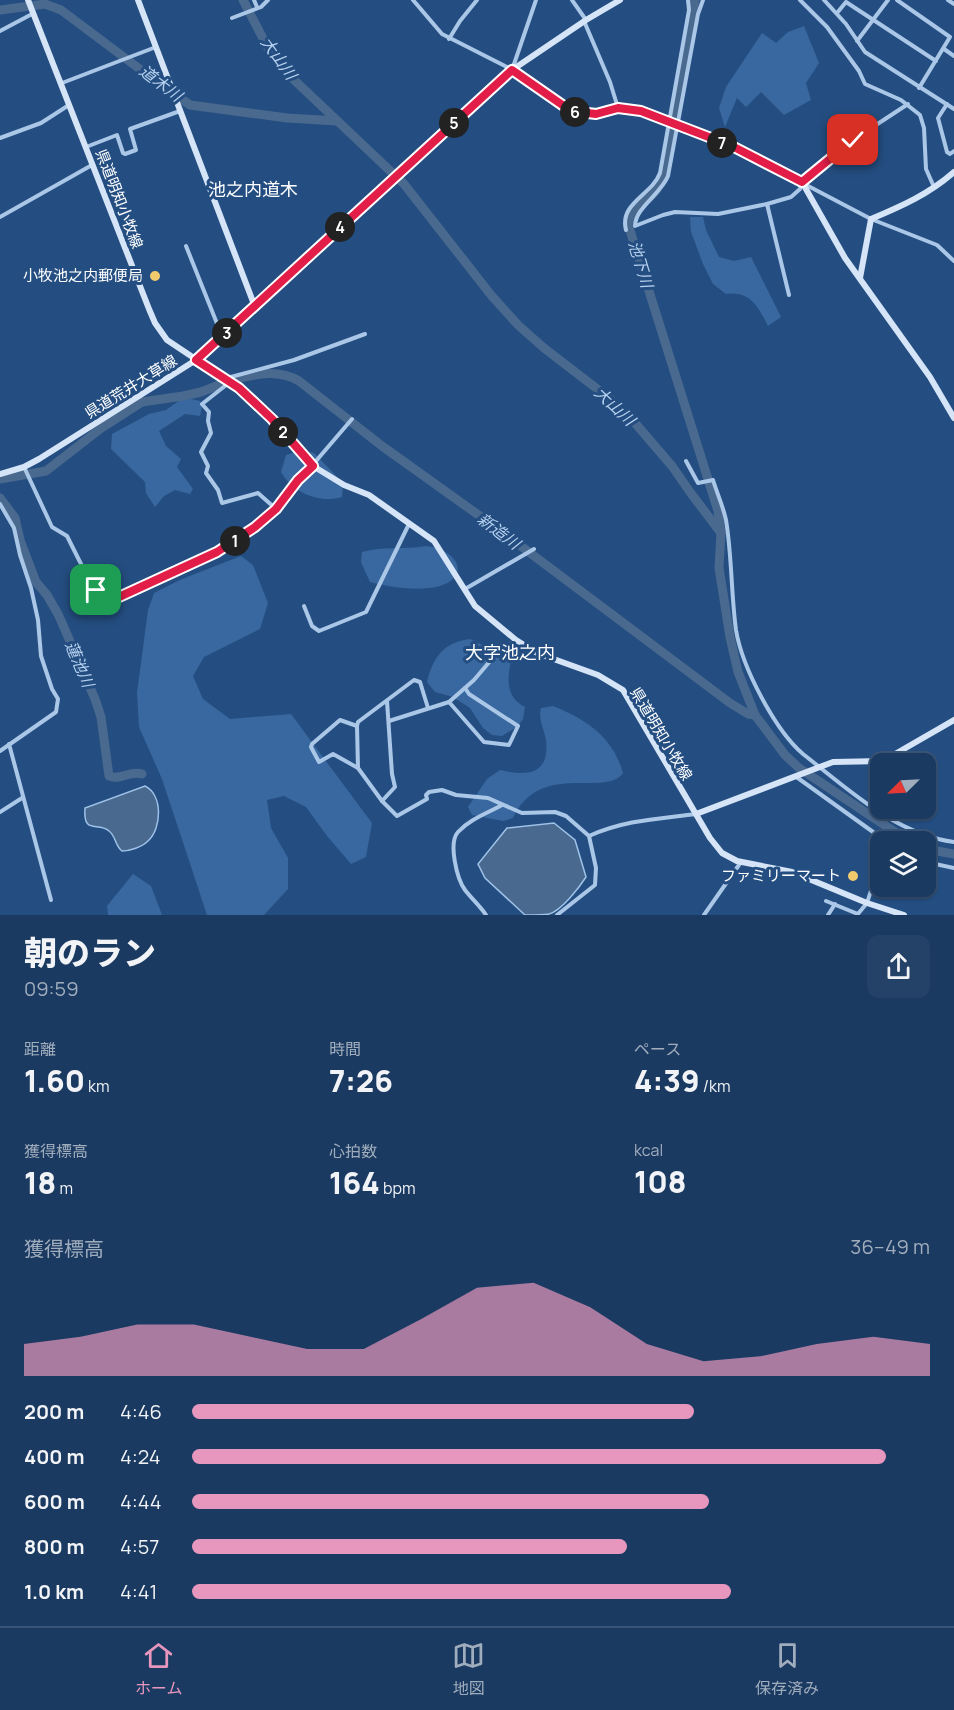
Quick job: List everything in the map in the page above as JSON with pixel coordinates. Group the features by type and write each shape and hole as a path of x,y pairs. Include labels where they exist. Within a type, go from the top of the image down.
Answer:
{"main road":[{"path":"138,0 255,307"},
{"name":"県道荒井大草線","path":"0,474 24,468 196,360 512,70 620,0"},
{"name":"県道明知小牧線","path":"31,6 155,323 167,340 228,380 272,419 313,466 344,486 369,495 434,541 475,606 516,640 537,653 598,675 623,690 710,838 722,853 741,862 792,872 867,903 904,915"},
{"path":"860,278 871,219 921,197 954,172"},
{"path":"802,182 845,258 930,377 954,418"},
{"path":"696,814 833,762 883,761 954,720"}],"street":[{"path":"254,0 256,7"},
{"path":"232,18 261,7 268,0"},
{"path":"413,0 449,39 512,70 571,111 596,114 618,108 641,111 732,146 871,219 937,245 954,261"},
{"path":"449,39 477,0"},
{"path":"512,70 536,0"},
{"path":"572,0 585,21 618,108"},
{"path":"626,230 624,221 626,213 658,179 689,10 688,0"},
{"path":"703,0 698,14 668,176 664,185 638,213 635,226 675,212 718,214 791,197 800,189 802,182 841,148 908,104"},
{"path":"800,0 827,27 859,71 865,84 908,104 920,115 924,128 924,162 935,188"},
{"path":"824,0 837,13 865,52 954,109"},
{"path":"857,41 888,0"},
{"path":"897,0 949,36 944,49 919,88"},
{"path":"948,0 954,4"},
{"path":"837,13 846,2 936,61"},
{"path":"0,31 31,6"},
{"path":"62,83 156,47"},
{"path":"944,49 954,56"},
{"path":"0,138 41,123 70,104"},
{"path":"947,104 938,118 947,152 950,154 954,152"},
{"path":"86,147 117,135 123,153 136,150 130,129 180,107"},
{"path":"0,217 93,165"},
{"path":"767,204 789,295"},
{"path":"186,246 223,336"},
{"path":"276,509 258,493 222,503 218,490 206,472 208,466 201,452 211,433 209,412 202,404 228,380 294,360 364,334"},
{"path":"24,468 52,526 67,537 82,566 85,580 96,590 114,599 217,552 255,527 276,509 298,480 313,466 352,419"},
{"path":"686,461 698,483 713,480 725,517 730,548 736,631 747,667 776,723 795,748 906,828 928,838 954,842"},
{"path":"0,504 14,528 38,620 41,656 59,705 56,712 0,751"},
{"path":"304,606 312,626 319,631 366,612 409,524"},
{"path":"464,589 534,549"},
{"path":"389,721 449,702 491,660 516,640"},
{"path":"358,768 358,722 414,680 420,682 428,708"},
{"path":"449,702 484,742 509,745 518,726 469,694 465,688"},
{"path":"382,801 395,787 387,701"},
{"path":"357,726 340,720 311,747 319,762 333,754 358,768 396,816 427,799 426,795 429,792 442,790 456,795 488,798 522,813 555,812 566,816 589,836 596,868 595,885 557,915"},
{"path":"9,744 51,900"},
{"path":"795,777 873,831"},
{"path":"0,812 22,798"},
{"path":"486,915 478,902 465,890 453,852 453,842 456,834 471,822 503,805"},
{"path":"589,836 612,825 696,814"},
{"path":"704,915 741,862"},
{"path":"936,864 954,868"},
{"path":"826,901 857,914 867,903 870,894"},
{"path":"828,915 835,904"}],"shaded area":[{"path":"804,26 819,63 806,83 811,100 784,115 761,92 746,107 737,98 725,127 719,108 726,87 762,33 776,43 788,32"},
{"path":"690,217 703,217 706,230 719,257 734,261 751,257 781,317 768,326 752,301 741,295 726,294 713,284 691,232"},
{"path":"180,400 200,401 202,407 200,416 185,414 159,431 166,446 181,459 177,467 193,489 190,494 175,490 164,496 155,507 146,493 145,482 111,449 112,434 149,414 166,410"},
{"path":"302,450 314,453 343,483 342,497 324,499 307,495 286,479 281,472 286,455"},
{"path":"426,546 442,550 455,561 458,570 453,579 432,588 395,587 370,582 361,562 362,552"},
{"path":"241,556 253,565 268,603 260,629 204,657 193,676 203,699 230,719 291,714 372,823 366,857 351,864 306,807 284,796 267,800 271,828 288,858 288,889 264,915 207,915 162,779 139,727 137,693 148,610 154,593 182,579"},
{"path":"470,639 495,649 512,645 514,648 509,673 510,689 517,702 525,707 523,719 516,729 502,736 492,735 483,728 470,708 453,697 435,692 427,682 436,658 441,652 453,643"},
{"path":"553,706 587,723 597,731 612,749 623,773 614,780 555,785 539,790 525,800 513,818 503,821 472,815 468,807 487,779 500,770 527,773 540,767 546,752 546,740 540,716 541,708"},
{"path":"145,786 151,790 158,804 158,820 153,835 145,843 122,851 109,831 86,822 85,808"},
{"path":"554,823 575,840 586,877 559,909 549,914 525,915 485,878 478,864 507,828"},
{"path":"133,874 151,886 162,915 108,915 107,906"}],"waterway":[{"name":"大山川","path":"243,0 269,50 290,76 404,184 491,295 518,325 609,398 635,423 672,466 721,533"},
{"name":"池下川","path":"695,0 664,175 659,187 632,214 628,224 718,511 721,533 719,568 730,637 738,672 755,715 785,755 799,768 894,831"},
{"name":"道木川","path":"0,10 45,4 61,10 190,105 287,118 337,121"},
{"name":"新造川","path":"235,379 260,374 276,374 299,381 382,446 505,534 730,703 748,714 755,715"},
{"name":"新造川","path":"0,479 46,471 100,429 142,402 201,392 224,383"},
{"name":"蓮池川","path":"0,498 15,518 20,540 36,582 47,595 59,616 95,699 101,717 109,776 142,774"},
{"name":"大山川","path":"936,851 954,854"}],"place":[{"name":"小牧池之内郵便局","path":"155,276"},
{"name":"ファミリーマート","path":"853,876"}],"district":[{"name":"池之内道木","path":"253,190"},
{"name":"大字池之内","path":"510,653"}],"route":[{"path":"96,590 114,599 225,547 268,517 298,480 313,466 272,419 239,388 196,360 512,70 571,111 582,114 596,114 618,108 641,111 732,146 802,182 818,166 853,140"}]}
